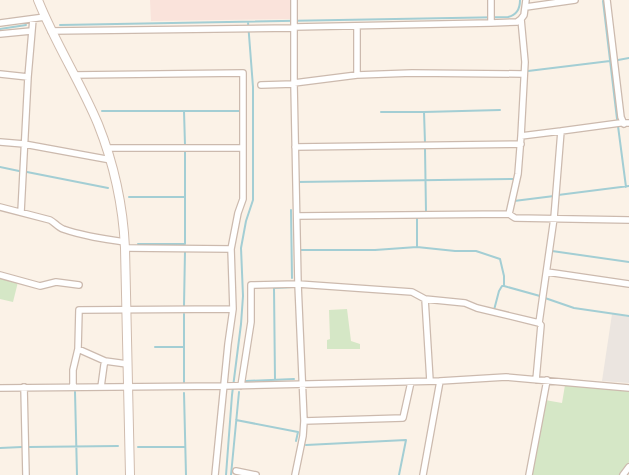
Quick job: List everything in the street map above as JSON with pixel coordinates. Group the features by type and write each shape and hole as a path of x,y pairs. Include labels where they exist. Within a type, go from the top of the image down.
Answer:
{"street":[{"path":"38,0 51,31 97,123 111,160 120,204 125,245 130,475"},
{"path":"294,0 298,284 304,421 303,436 295,475"},
{"path":"490,0 491,22"},
{"path":"51,31 253,29 517,22 524,15 526,0"},
{"path":"526,7 575,0"},
{"path":"607,0 621,117 627,124"},
{"path":"0,23 45,17"},
{"path":"21,212 28,77 33,19"},
{"path":"509,214 518,174 521,136 525,62 521,19"},
{"path":"357,26 357,75"},
{"path":"0,34 31,31"},
{"path":"74,75 243,73 243,199 238,213 232,249 233,309 228,344 226,386 215,475"},
{"path":"261,85 294,84 357,75 412,73 524,74"},
{"path":"0,74 28,77"},
{"path":"521,136 620,123 627,124"},
{"path":"536,380 541,325 538,323 547,272 554,218 561,131"},
{"path":"0,142 24,144 111,160"},
{"path":"295,148 520,144"},
{"path":"106,148 243,148"},
{"path":"0,207 50,220 61,228 125,245 232,249"},
{"path":"297,216 509,214 515,218 629,220"},
{"path":"547,272 629,284"},
{"path":"0,275 40,286 56,282 79,285"},
{"path":"239,386 251,322 251,286 298,284 412,292 425,299 465,303 477,308 538,323"},
{"path":"425,299 430,381"},
{"path":"73,387 73,370 78,349 79,310 233,309"},
{"path":"78,349 105,361 127,364"},
{"path":"101,387 105,361"},
{"path":"0,388 239,386 411,382 506,377 629,388"},
{"path":"529,475 547,380"},
{"path":"423,475 440,381"},
{"path":"304,421 403,418 411,382"},
{"path":"24,387 26,475"},
{"path":"623,475 629,467"},
{"path":"236,471 256,475"}],"shaded area":[{"path":"150,0 290,0 291,15 290,19 151,21"},
{"path":"612,314 629,317 629,383 602,381"}],"green space":[{"path":"0,277 18,282 13,302 0,299"},
{"path":"347,309 351,341 360,344 360,349 327,349 327,340 330,339 329,310"},
{"path":"565,385 629,391 629,462 620,475 531,475 545,400 562,403"}],"waterway":[{"path":"60,25 508,17 514,15 517,11 520,0"},
{"path":"603,1 617,119"},
{"path":"226,475 232,395 243,296 241,248 246,221 253,200 253,87 248,22"},
{"path":"0,29 26,25"},
{"path":"618,60 629,58"},
{"path":"528,71 610,61"},
{"path":"424,112 500,110"},
{"path":"102,111 240,111"},
{"path":"184,111 185,145"},
{"path":"381,112 424,112 425,143"},
{"path":"618,126 626,187"},
{"path":"416,212 426,212 425,149"},
{"path":"138,244 185,244 185,151"},
{"path":"0,167 19,171"},
{"path":"27,172 108,188"},
{"path":"297,182 513,179"},
{"path":"558,195 629,186"},
{"path":"514,201 554,196"},
{"path":"129,197 184,197"},
{"path":"291,210 292,278"},
{"path":"300,250 375,250 417,247 417,218"},
{"path":"417,247 455,251 476,251 500,259 504,276 504,286 540,296"},
{"path":"184,306 185,251"},
{"path":"552,251 629,262"},
{"path":"494,310 499,291 502,286 504,286"},
{"path":"275,380 274,288 293,287"},
{"path":"545,298 574,308 629,316"},
{"path":"184,314 184,382"},
{"path":"155,347 184,347"},
{"path":"246,381 294,379"},
{"path":"75,392 77,475"},
{"path":"231,475 239,392"},
{"path":"184,393 186,475"},
{"path":"236,420 298,432 296,441"},
{"path":"306,445 406,440 399,475"},
{"path":"29,447 118,446"},
{"path":"0,448 22,447"},
{"path":"138,447 185,447"}]}
